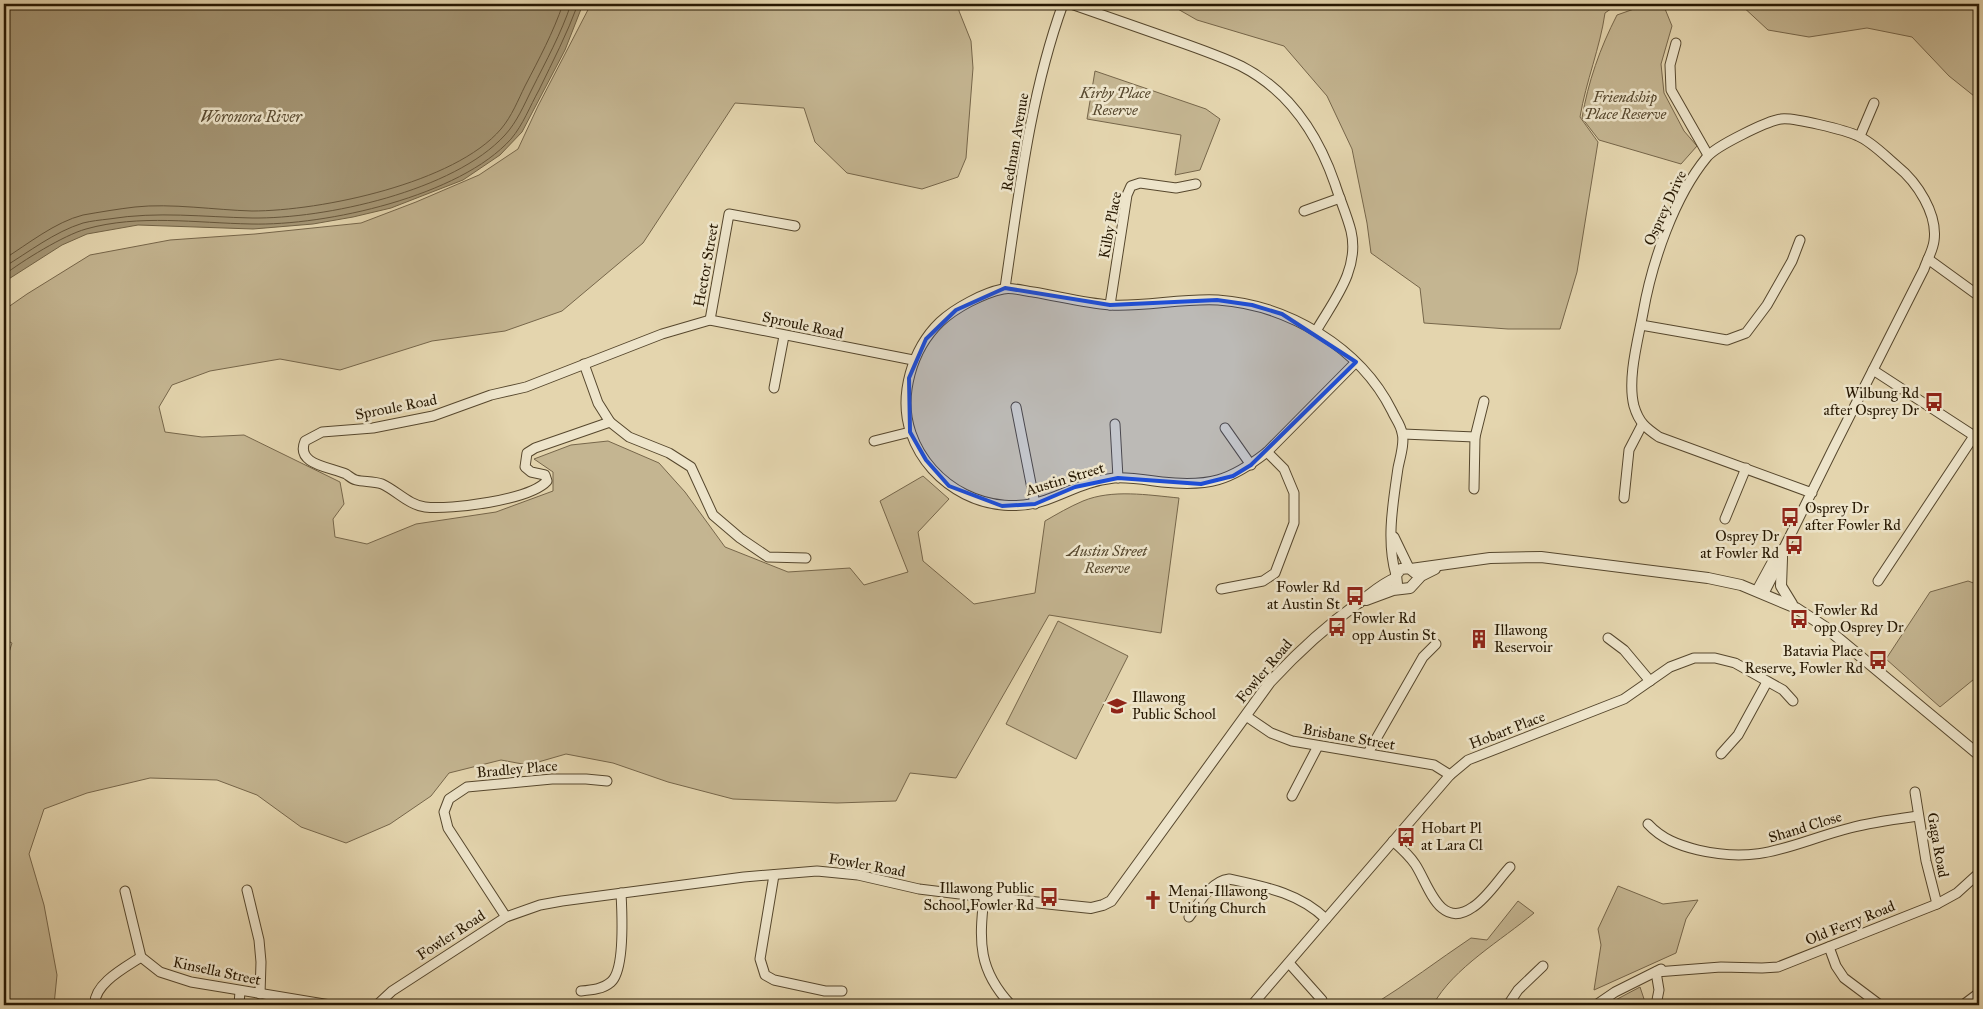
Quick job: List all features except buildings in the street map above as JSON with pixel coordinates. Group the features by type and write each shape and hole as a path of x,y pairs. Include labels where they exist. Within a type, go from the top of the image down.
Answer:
{"street":[{"name":"Redman Avenue","path":"1005,288 1038,94 1049,44 1063,4"},
{"path":"1071,4 1215,55 1243,67 1266,82 1286,99 1306,122 1326,160 1340,198 1351,231 1353,259 1348,278 1316,332"},
{"path":"1676,43 1670,65 1671,90 1708,155"},
{"path":"1860,136 1874,103"},
{"name":"Osprey Drive","path":"1642,425 1634,405 1632,380 1646,296 1664,236 1688,185 1708,155 1731,140 1782,119 1835,128 1860,136 1902,170 1919,190 1932,214 1934,240 1928,259 1783,553 1761,591"},
{"name":"Kilby Place","path":"1110,305 1127,195 1131,186 1140,183 1176,188 1196,184"},
{"path":"1304,211 1340,198"},
{"name":"Hector Street","path":"710,320 729,214 795,226"},
{"path":"1641,325 1727,340 1746,334 1767,306 1792,262 1800,240"},
{"path":"1928,259 1979,296"},
{"path":"1005,288 1110,305 1218,300 1252,305 1282,314 1316,332 1356,362 1368,374 1384,395 1403,434 1392,516 1392,554 1398,584 1404,588 1410,588 1424,574 1440,566"},
{"name":"Austin Street","path":"1005,288 969,302 940,322 926,339 914,360 906,398 910,432 926,460 949,486 984,502 1002,506 1035,504 1058,496 1075,487 1096,481 1118,478 1201,484 1234,476 1267,452 1356,362"},
{"name":"Sproule Road","path":"610,422 536,448 528,453 524,461 525,467 531,472 545,475 547,481 542,486 510,498 488,503 441,508 416,505 392,489 380,484 355,480 345,474 317,464 306,458 303,452 305,441 322,432 373,428 433,416 491,395 526,387 662,334 710,320 914,360"},
{"path":"774,388 784,336"},
{"path":"584,364 598,403 610,422 629,437 669,453 691,467 713,516 740,538 768,557 806,558"},
{"path":"1873,370 1976,437 1878,581"},
{"path":"1474,489 1475,437 1484,402"},
{"path":"1016,407 1035,504"},
{"path":"1115,424 1118,478"},
{"path":"1624,498 1630,450 1642,425 1659,437 1812,493"},
{"path":"1225,428 1251,465"},
{"path":"874,441 910,432"},
{"path":"1403,434 1475,437"},
{"path":"1221,589 1263,581 1276,572 1294,523 1294,493 1284,469 1267,452"},
{"path":"1726,519 1746,468"},
{"path":"1392,532 1410,569 1416,575 1415,583"},
{"path":"1783,553 1781,586 1789,601 1796,608"},
{"path":"1396,576 1401,569 1440,566 1490,558 1542,557 1708,578 1761,591 1796,608 1847,644 1979,755"},
{"name":"Fowler Road","path":"377,1005 392,991 506,917 540,905 622,893 799,872 831,872 858,875 919,889 984,897 1087,908 1108,903 1118,893 1270,682 1293,656 1325,628 1368,594 1396,576"},
{"name":"Fowler Road","path":"1360,602 1404,588"},
{"path":"1608,638 1624,650 1650,680"},
{"path":"1368,754 1423,657 1436,644"},
{"name":"Hobart Place","path":"1252,1005 1450,775 1459,766 1472,758 1624,699 1677,663 1694,658 1708,657 1735,663 1783,690 1793,701"},
{"path":"1721,754 1738,735 1767,682"},
{"name":"Brisbane Street","path":"1246,716 1278,736 1318,746 1434,765 1450,775"},
{"path":"1292,796 1318,746"},
{"name":"Bradley Place","path":"506,917 448,828 444,812 449,799 467,787 561,779 607,780"},
{"name":"Gaga Road","path":"1915,792 1930,879 1937,904"},
{"name":"Shand Close","path":"1648,824 1658,834 1674,843 1717,854 1749,855 1780,851 1852,827 1918,816"},
{"path":"1394,841 1416,865 1427,888 1440,907 1453,913 1465,911 1475,906 1510,867"},
{"name":"Old Ferry Road","path":"1596,1005 1615,992 1670,965 1683,963 1721,967 1770,968 1785,964 1937,904 1957,892 1979,873"},
{"path":"774,875 760,959 765,974 774,980 825,990 842,991"},
{"path":"1189,917 1213,887 1221,881 1229,879 1298,898 1314,907 1326,919"},
{"path":"246,890 259,940 261,962 260,994"},
{"path":"95,1005 94,1000 111,975 141,957 125,891"},
{"path":"581,991 601,988 616,977 622,940 622,893"},
{"path":"984,897 980,938 984,961 995,987 1011,1005"},
{"path":"1829,947 1836,966 1844,978 1880,1005"},
{"name":"Kinsella Street","path":"141,957 160,972 191,982 330,1005"},
{"path":"1289,963 1322,1000 1323,1005"},
{"path":"1508,1005 1518,990 1542,966"},
{"path":"1656,972 1659,990 1656,1005"},
{"path":"239,1005 240,991"},
{"path":"1963,1005 1979,993"}],"highlighted area":[{"path":"1005,288 1110,305 1217,300 1252,305 1282,314 1356,362 1251,465 1233,476 1201,484 1118,478 1075,487 1035,504 1002,506 949,486 926,460 910,432 909,378 926,339 956,310"}],"green space":[{"name":"Austin Street Reserve","path":"591,4 959,4 959,11 971,41 973,68 966,158 958,177 922,189 847,173 815,142 804,108 735,103 643,243 562,311 505,331 432,341 340,370 280,359 210,371 172,385 159,407 165,432 202,437 244,435 340,482 344,504 333,519 335,537 367,544 416,524 496,512 553,491 553,472 534,459 571,445 608,441 659,463 685,492 725,547 788,572 850,568 864,585 908,572 880,501 923,476 949,499 918,532 923,561 974,604 1035,593 1045,521 1068,508 1094,497 1106,495 1143,494 1179,498 1161,633 1049,615 956,778 910,773 896,801 837,803 733,799 668,782 613,763 566,754 528,765 501,760 449,773 431,796 390,824 346,843 301,827 257,795 217,780 150,778 87,793 44,809 29,854 44,905 57,975 54,1005 4,1005 4,668 12,643 4,639 4,310 90,255 170,240 255,234 361,223 479,175 518,149"},
{"path":"1169,4 1618,4 1605,13 1580,117 1598,142 1577,272 1560,329 1508,329 1424,323 1420,288 1371,253 1352,149 1327,96 1284,46 1197,20"},
{"name":"Friendship Place Reserve","path":"1648,4 1663,4 1672,26 1661,64 1664,93 1684,131 1697,146 1681,164 1599,140 1582,118 1595,65 1617,15"},
{"path":"1740,4 1979,4 1979,100 1949,76 1912,37 1867,28 1809,37 1768,30"},
{"name":"Kirby Place Reserve","path":"1095,71 1206,109 1220,119 1200,170 1175,175 1181,135 1087,119"},
{"path":"1968,581 1979,585 1979,675 1940,707 1886,659 1930,592"},
{"path":"1058,621 1128,656 1076,759 1006,724"},
{"path":"1618,886 1663,904 1698,900 1686,919 1676,953 1594,990 1601,945 1598,929"},
{"path":"1518,901 1534,913 1465,967 1433,1005 1373,1005 1471,938 1487,940"},
{"path":"1640,987 1644,999 1640,1005 1606,1005"}],"water":[{"name":"Woronora River","path":"9,4 583,4 565,50 522,132 500,155 463,180 391,208 313,224 253,229 138,225 87,234 62,245 4,282 4,7"}],"place":[{"name":"Wilbung Rd after Osprey Dr","path":"1934,402"},
{"name":"Osprey Dr after Fowler Rd","path":"1790,517"},
{"name":"Osprey Dr at Fowler Rd","path":"1794,545"},
{"name":"Fowler Rd at Austin St","path":"1355,596"},
{"name":"Fowler Rd opp Osprey Dr","path":"1799,619"},
{"name":"Fowler Rd opp Austin St","path":"1337,627"},
{"name":"Illawong Reservoir","path":"1479,639"},
{"name":"Batavia Place Reserve, Fowler Rd","path":"1878,660"},
{"name":"Illawong Public School","path":"1117,706"},
{"name":"Hobart Pl at Lara Cl","path":"1406,837"},
{"name":"Illawong Public School,Fowler Rd","path":"1049,897"},
{"name":"Menai-Illawong Uniting Church","path":"1153,900"}]}
